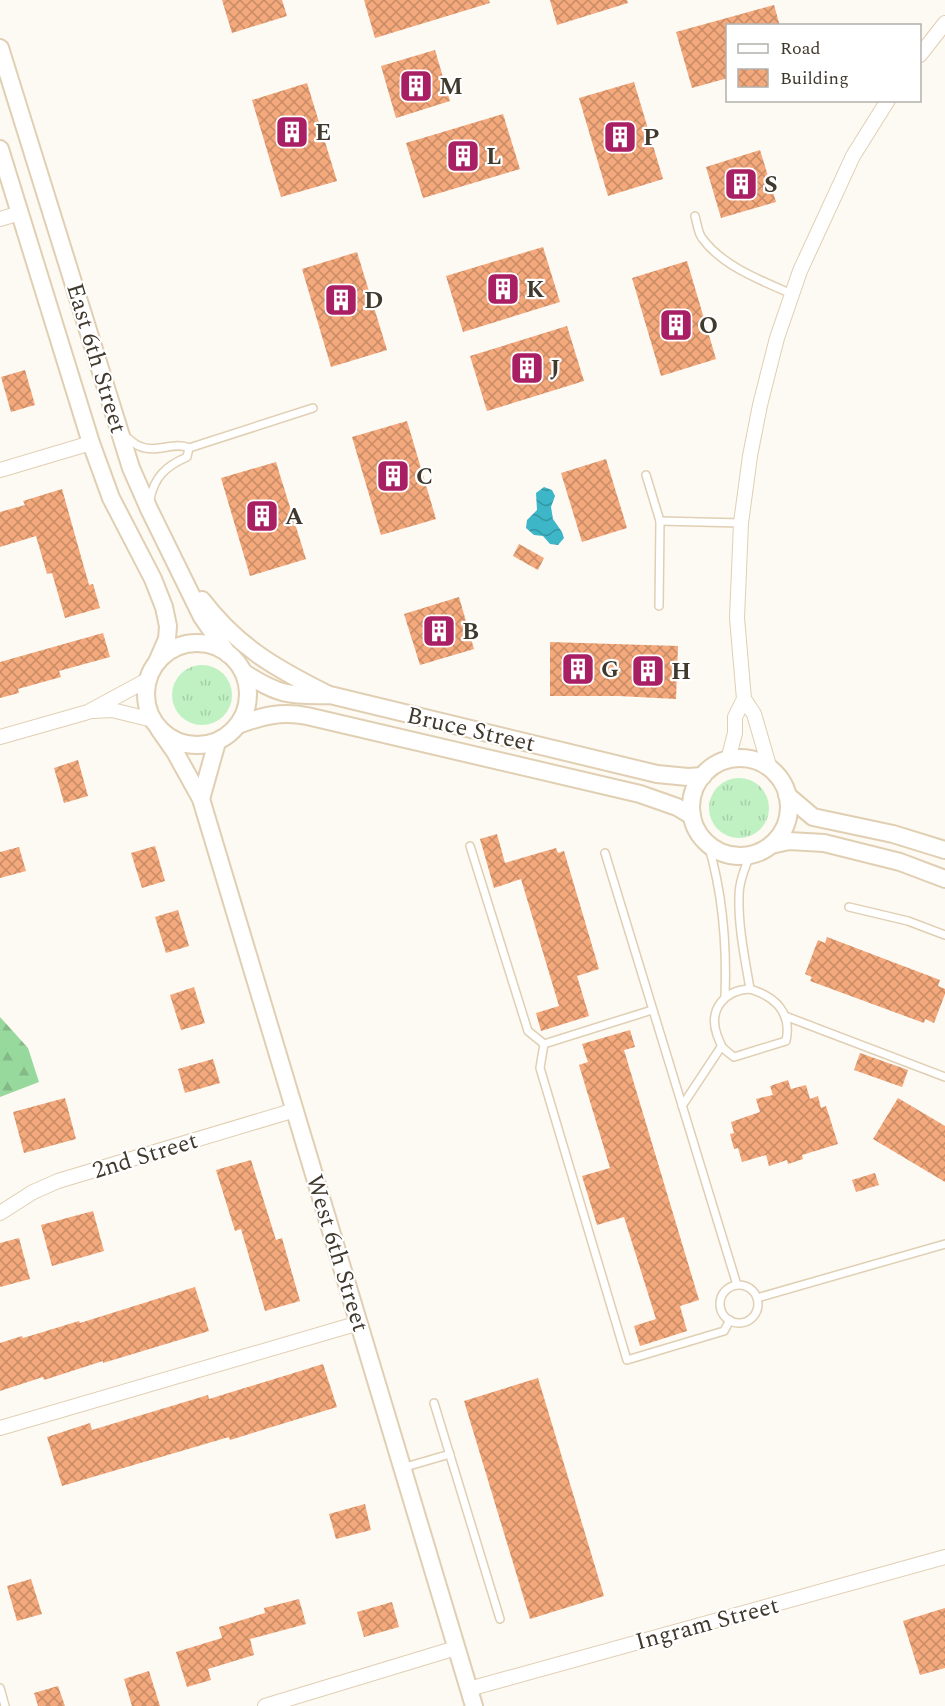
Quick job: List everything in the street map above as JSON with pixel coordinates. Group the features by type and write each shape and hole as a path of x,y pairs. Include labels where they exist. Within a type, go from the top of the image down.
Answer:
{"street":[{"path":"921,54 945,23"},
{"name":"East 6th Street","path":"0,48 131,468 202,617 228,654"},
{"path":"770,769 754,714 744,699 737,618 741,524 750,456 777,338 800,271 853,156 887,102"},
{"name":"East 6th Street","path":"0,149 91,443 111,498 153,579 164,607 168,626 167,639 157,662"},
{"path":"0,219 20,213"},
{"path":"0,470 91,443"},
{"path":"182,573 210,611 240,642 287,674 330,695"},
{"path":"88,711 112,710 156,725 172,739 202,746 217,742 229,735 245,713 248,685 243,672 228,654 217,647 191,644 167,653 157,662 149,679 146,693 148,707 156,725"},
{"name":"Bruce Street","path":"243,672 278,692 303,696 330,695 657,774 704,776"},
{"path":"0,737 88,711 149,679"},
{"path":"728,760 735,733 735,717 744,699"},
{"name":"Bruce Street","path":"238,725 289,712 640,794 677,807 692,816"},
{"name":"West 6th Street","path":"156,725 175,752 201,800 474,1706"},
{"path":"201,800 217,742"},
{"path":"771,845 785,827 788,816 787,795 778,776 770,769 751,760 728,760 711,768 693,794 692,816 701,836 708,844 728,855 750,855 771,845 789,841 824,843 900,862 945,879"},
{"path":"787,795 813,817 893,834 945,850"},
{"name":"2nd Street","path":"0,1214 33,1192 58,1181 295,1110"},
{"path":"0,1428 359,1323"},
{"name":"Ingram Street","path":"469,1689 945,1557"},
{"path":"265,1706 456,1648"}],"lane":[{"path":"695,216 701,238 719,254 743,272 792,294"},
{"path":"119,430 140,447 160,449 183,446 189,448 313,408"},
{"path":"149,509 152,487 162,471 187,457 189,448"},
{"path":"646,475 660,521 659,606"},
{"path":"660,521 741,524"},
{"path":"708,844 721,896 726,962 725,997"},
{"path":"470,846 528,1031 544,1044"},
{"path":"605,854 737,1285"},
{"path":"750,855 738,895 750,989"},
{"path":"849,907 908,921 945,935"},
{"path":"750,989 761,992 774,1001 785,1016 789,1027 786,1041 734,1057 721,1047 715,1029 716,1011 725,997 737,990 750,989"},
{"path":"544,1044 652,1010"},
{"path":"785,1016 945,1077"},
{"path":"544,1044 540,1068 627,1360 724,1331 730,1320"},
{"path":"682,1106 721,1047"},
{"path":"757,1298 945,1244"},
{"path":"737,1285 749,1288 757,1298 757,1310 750,1319 739,1322 730,1320 724,1315 720,1303 725,1291 737,1285"},
{"path":"434,1403 500,1619"},
{"path":"402,1468 450,1454"},
{"path":"0,1688 5,1706"}],"green space":[{"path":"196,665 208,665 219,670 227,678 232,695 230,707 219,720 208,725 196,725 185,720 177,712 172,701 172,689 177,678 185,670"},
{"path":"739,778 760,787 769,808 760,829 739,838 718,829 709,808 718,787"},
{"path":"0,1017 28,1048 39,1082 0,1097"}],"water":[{"path":"544,487 552,490 555,496 551,507 553,519 564,538 558,545 550,544 543,536 534,535 526,528 527,520 537,510 536,493"}],"building":[{"path":"222,0 282,0 287,16 232,33"},
{"path":"364,0 489,0 490,3 375,38"},
{"path":"550,0 627,0 628,3 557,25"},
{"path":"774,5 779,24 726,24 726,79 692,88 676,32"},
{"name":"M","path":"435,50 450,101 396,118 381,66"},
{"name":"P","path":"634,82 663,179 608,196 579,98"},
{"name":"E","path":"307,83 337,181 281,197 252,100"},
{"name":"L","path":"503,114 520,169 423,198 406,143"},
{"name":"S","path":"760,150 776,202 721,218 706,167"},
{"name":"K","path":"543,247 560,302 463,332 446,276"},
{"name":"D","path":"357,252 387,350 331,367 302,269"},
{"name":"O","path":"687,261 716,359 661,376 632,278"},
{"name":"J","path":"567,326 584,381 487,411 470,356"},
{"path":"25,370 35,405 11,412 1,377"},
{"name":"C","path":"407,421 436,519 381,535 352,437"},
{"path":"606,459 627,528 582,542 561,473"},
{"name":"A","path":"276,462 306,559 250,576 221,478"},
{"path":"62,489 89,585 93,584 100,608 65,618 52,573 47,574 36,536 0,547 0,512 25,505 23,501"},
{"path":"519,544 544,558 538,570 513,556"},
{"name":"B","path":"459,597 474,649 420,665 404,614"},
{"path":"103,633 110,657 59,671 61,677 18,689 19,693 0,698 0,662"},
{"path":"550,642 678,646 676,699 550,696"},
{"path":"78,760 88,796 64,803 54,768"},
{"path":"497,834 505,863 556,848 558,853 564,851 599,969 577,976 589,1016 541,1031 536,1013 559,1006 521,879 494,888 480,839"},
{"path":"155,846 165,881 142,888 131,853"},
{"path":"19,847 26,871 0,878 0,852"},
{"path":"178,910 189,946 166,953 155,917"},
{"path":"827,937 940,980 938,986 945,989 945,994 934,1023 925,1019 924,1023 810,981 812,977 805,974 818,940 825,943"},
{"path":"194,987 205,1023 181,1030 170,995"},
{"path":"630,1030 635,1047 624,1050 699,1300 680,1306 687,1331 640,1346 634,1326 656,1319 624,1217 597,1225 582,1176 610,1168 579,1065 588,1062 582,1044"},
{"path":"860,1053 908,1070 902,1087 854,1070"},
{"path":"213,1059 220,1083 185,1093 178,1069"},
{"path":"788,1080 791,1089 806,1085 810,1099 818,1096 821,1108 826,1106 838,1144 802,1155 803,1159 788,1164 787,1160 769,1166 766,1155 742,1162 738,1148 734,1149 730,1134 734,1133 731,1122 760,1112 756,1099 773,1095 770,1086"},
{"path":"65,1098 76,1139 24,1153 13,1112"},
{"path":"898,1098 945,1126 945,1182 873,1139"},
{"path":"251,1160 276,1240 282,1238 300,1301 265,1311 241,1229 235,1231 216,1170"},
{"path":"875,1173 879,1185 856,1192 852,1180"},
{"path":"93,1211 104,1251 52,1266 41,1225"},
{"path":"19,1238 30,1279 0,1287 0,1243"},
{"path":"195,1287 209,1331 0,1391 0,1343 79,1321 80,1323"},
{"path":"323,1364 337,1407 230,1440 229,1437 62,1486 47,1437 90,1423 92,1430 208,1395 209,1399"},
{"path":"538,1378 604,1596 530,1619 464,1401"},
{"path":"365,1504 371,1530 336,1539 329,1514"},
{"path":"31,1579 42,1614 17,1621 7,1586"},
{"path":"299,1599 306,1624 250,1639 254,1655 208,1669 211,1680 187,1687 176,1652 222,1638 219,1627 265,1613 264,1608"},
{"path":"392,1602 399,1627 364,1637 357,1612"},
{"path":"945,1608 945,1668 920,1675 903,1621"},
{"path":"149,1671 160,1706 132,1706 124,1679"},
{"path":"58,1686 65,1706 38,1706 34,1693"}],"place":[{"name":"M","path":"416,86"},
{"name":"E","path":"292,132"},
{"name":"P","path":"620,137"},
{"name":"L","path":"463,156"},
{"name":"S","path":"741,184"},
{"name":"K","path":"503,289"},
{"name":"D","path":"341,300"},
{"name":"O","path":"676,325"},
{"name":"J","path":"527,368"},
{"name":"C","path":"393,476"},
{"name":"A","path":"262,516"},
{"name":"B","path":"439,631"},
{"name":"G","path":"578,669"},
{"name":"H","path":"648,671"}]}
